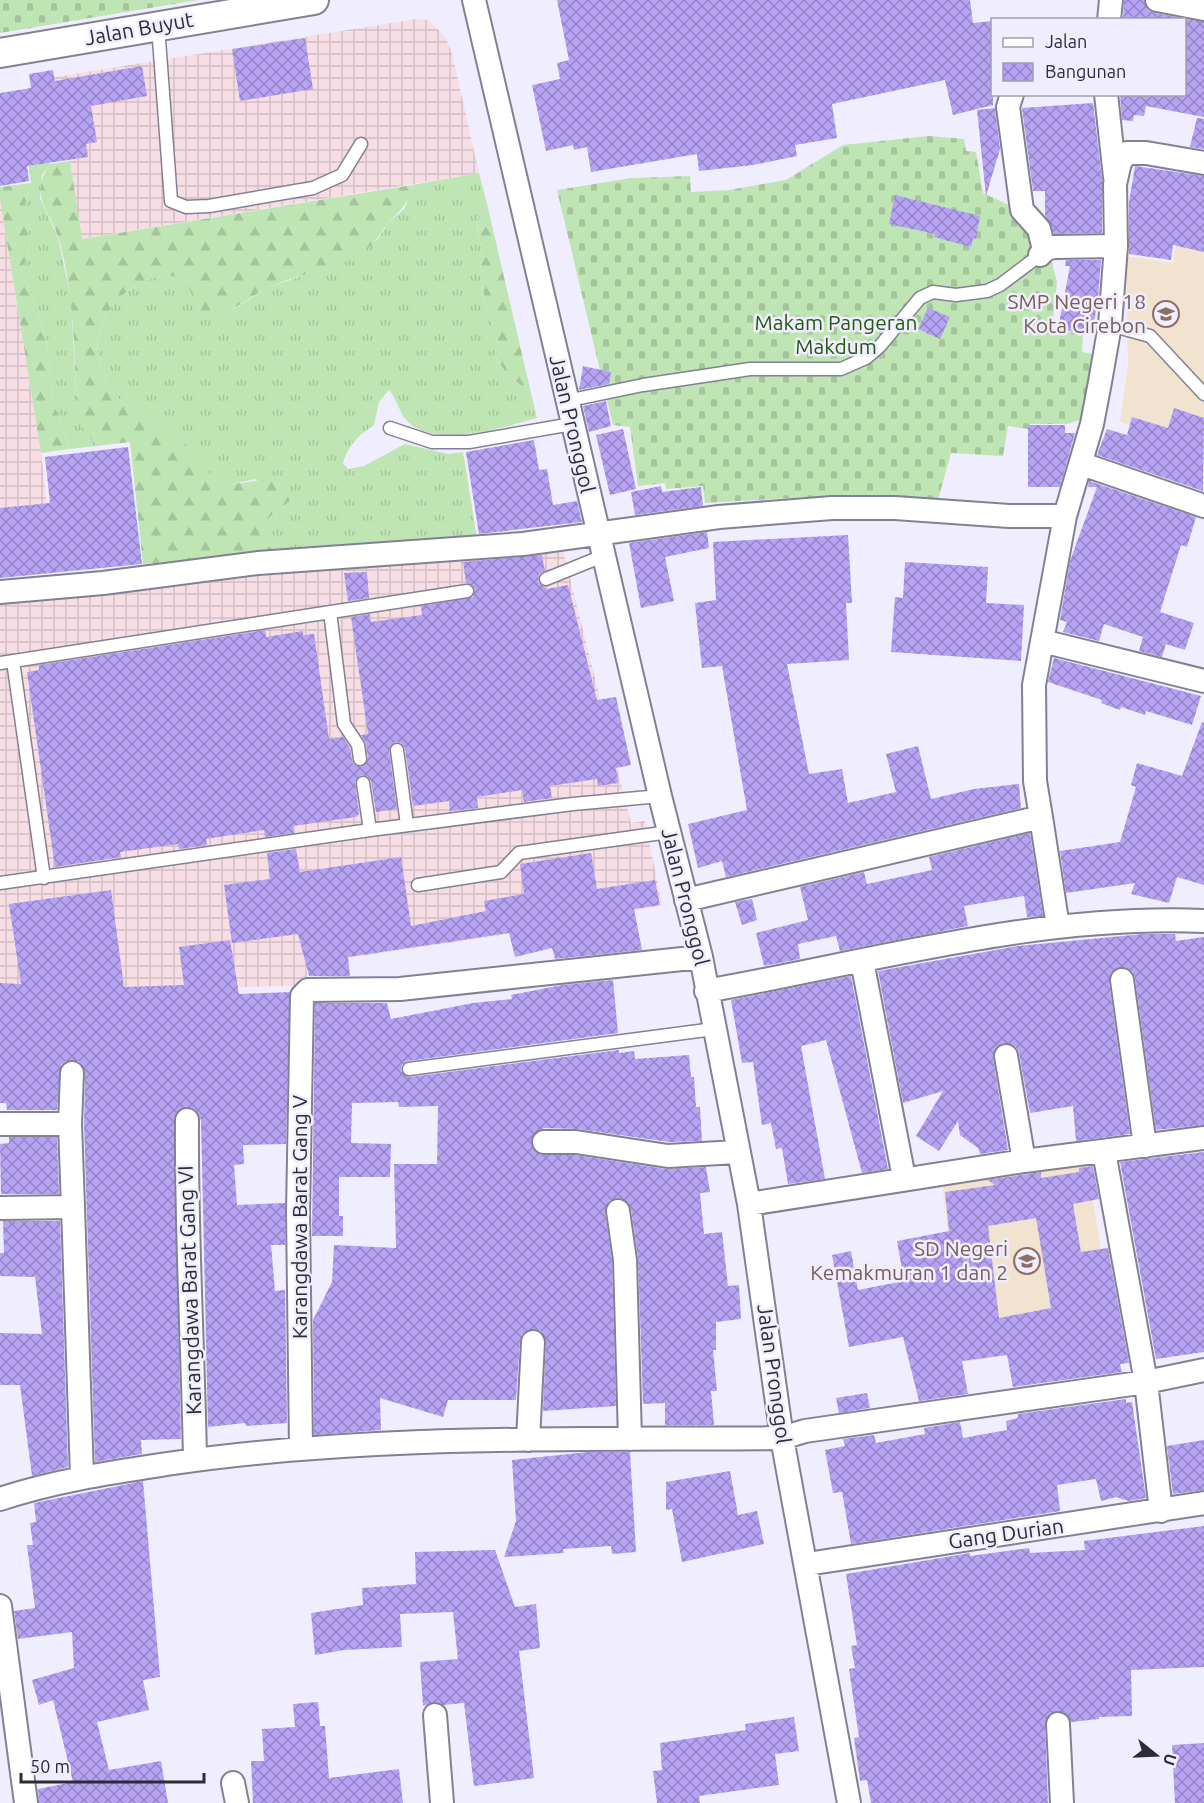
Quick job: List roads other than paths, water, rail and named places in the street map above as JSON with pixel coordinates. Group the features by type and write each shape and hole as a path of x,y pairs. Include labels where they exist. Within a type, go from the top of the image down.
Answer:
{"street":[{"name":"Jalan Buyut","path":"0,53 158,26 198,15 314,0"},
{"name":"Jalan Pronggol","path":"474,0 566,401 660,796 701,957 737,1152 749,1204 782,1438 807,1564 849,1803"},
{"path":"1109,18 1111,0"},
{"path":"1157,0 1204,9"},
{"path":"1011,96 1008,107 1022,210 1039,229 1042,253 1054,247 1116,246"},
{"path":"1058,927 1035,781 1034,686 1065,516 1092,424 1110,325 1116,246 1115,184 1106,96"},
{"path":"1115,184 1120,162 1127,153 1146,153 1204,163"},
{"path":"1082,464 1204,506"},
{"path":"0,592 103,583 258,563 523,544 601,545 719,517 832,508 895,508 1010,516 1065,516"},
{"path":"1042,641 1204,681"},
{"path":"686,900 1041,817"},
{"path":"706,991 982,936 1156,919 1204,921"},
{"name":"Karangdawa Barat Gang V","path":"301,1447 298,1212 301,1002 308,990 400,989 701,957"},
{"path":"862,961 904,1178"},
{"path":"1122,980 1145,1146"},
{"path":"1006,1056 1024,1161"},
{"path":"72,1073 70,1124 82,1477"},
{"name":"Karangdawa Barat Gang VI","path":"187,1120 186,1197 192,1297 195,1460"},
{"path":"0,1124 70,1124"},
{"path":"749,1204 904,1178 1204,1138"},
{"path":"544,1142 576,1142 668,1156 737,1152"},
{"path":"1104,1152 1146,1382 1161,1511"},
{"path":"0,1208 73,1208"},
{"path":"618,1211 626,1260 630,1439"},
{"path":"528,1440 533,1342"},
{"path":"0,1499 82,1477 301,1447 528,1440 782,1438 805,1431 1146,1382 1204,1370"},
{"name":"Gang Durian","path":"807,1564 1204,1503"},
{"path":"0,1606 26,1803"},
{"path":"435,1716 442,1803"},
{"path":"1058,1724 1062,1803"}],"lane":[{"path":"158,26 171,201 178,205 209,206 313,188 342,176 361,144"},
{"path":"566,401 643,385 750,369 841,369 866,358 880,346 920,298 933,292 956,295 987,291 1000,285 1042,253"},
{"path":"1110,325 1150,336 1204,394"},
{"path":"390,428 432,442 469,442 572,424"},
{"path":"546,579 601,545"},
{"path":"0,663 467,591"},
{"path":"330,612 344,724 358,745 360,759"},
{"path":"13,661 44,879"},
{"path":"397,750 408,825"},
{"path":"363,783 370,830"},
{"path":"0,883 44,879 370,830 660,796"},
{"path":"418,885 501,872 519,853 669,832"},
{"path":"409,1069 714,1029"}],"place":[{"name":"SMP Negeri 18 Kota Cirebon","path":"1166,314"},
{"name":"SD Negeri Kemakmuran 1 dan 2","path":"1027,1261"}],"park label":[{"name":"Makam Pangeran Makdum","path":"836,335"}]}
